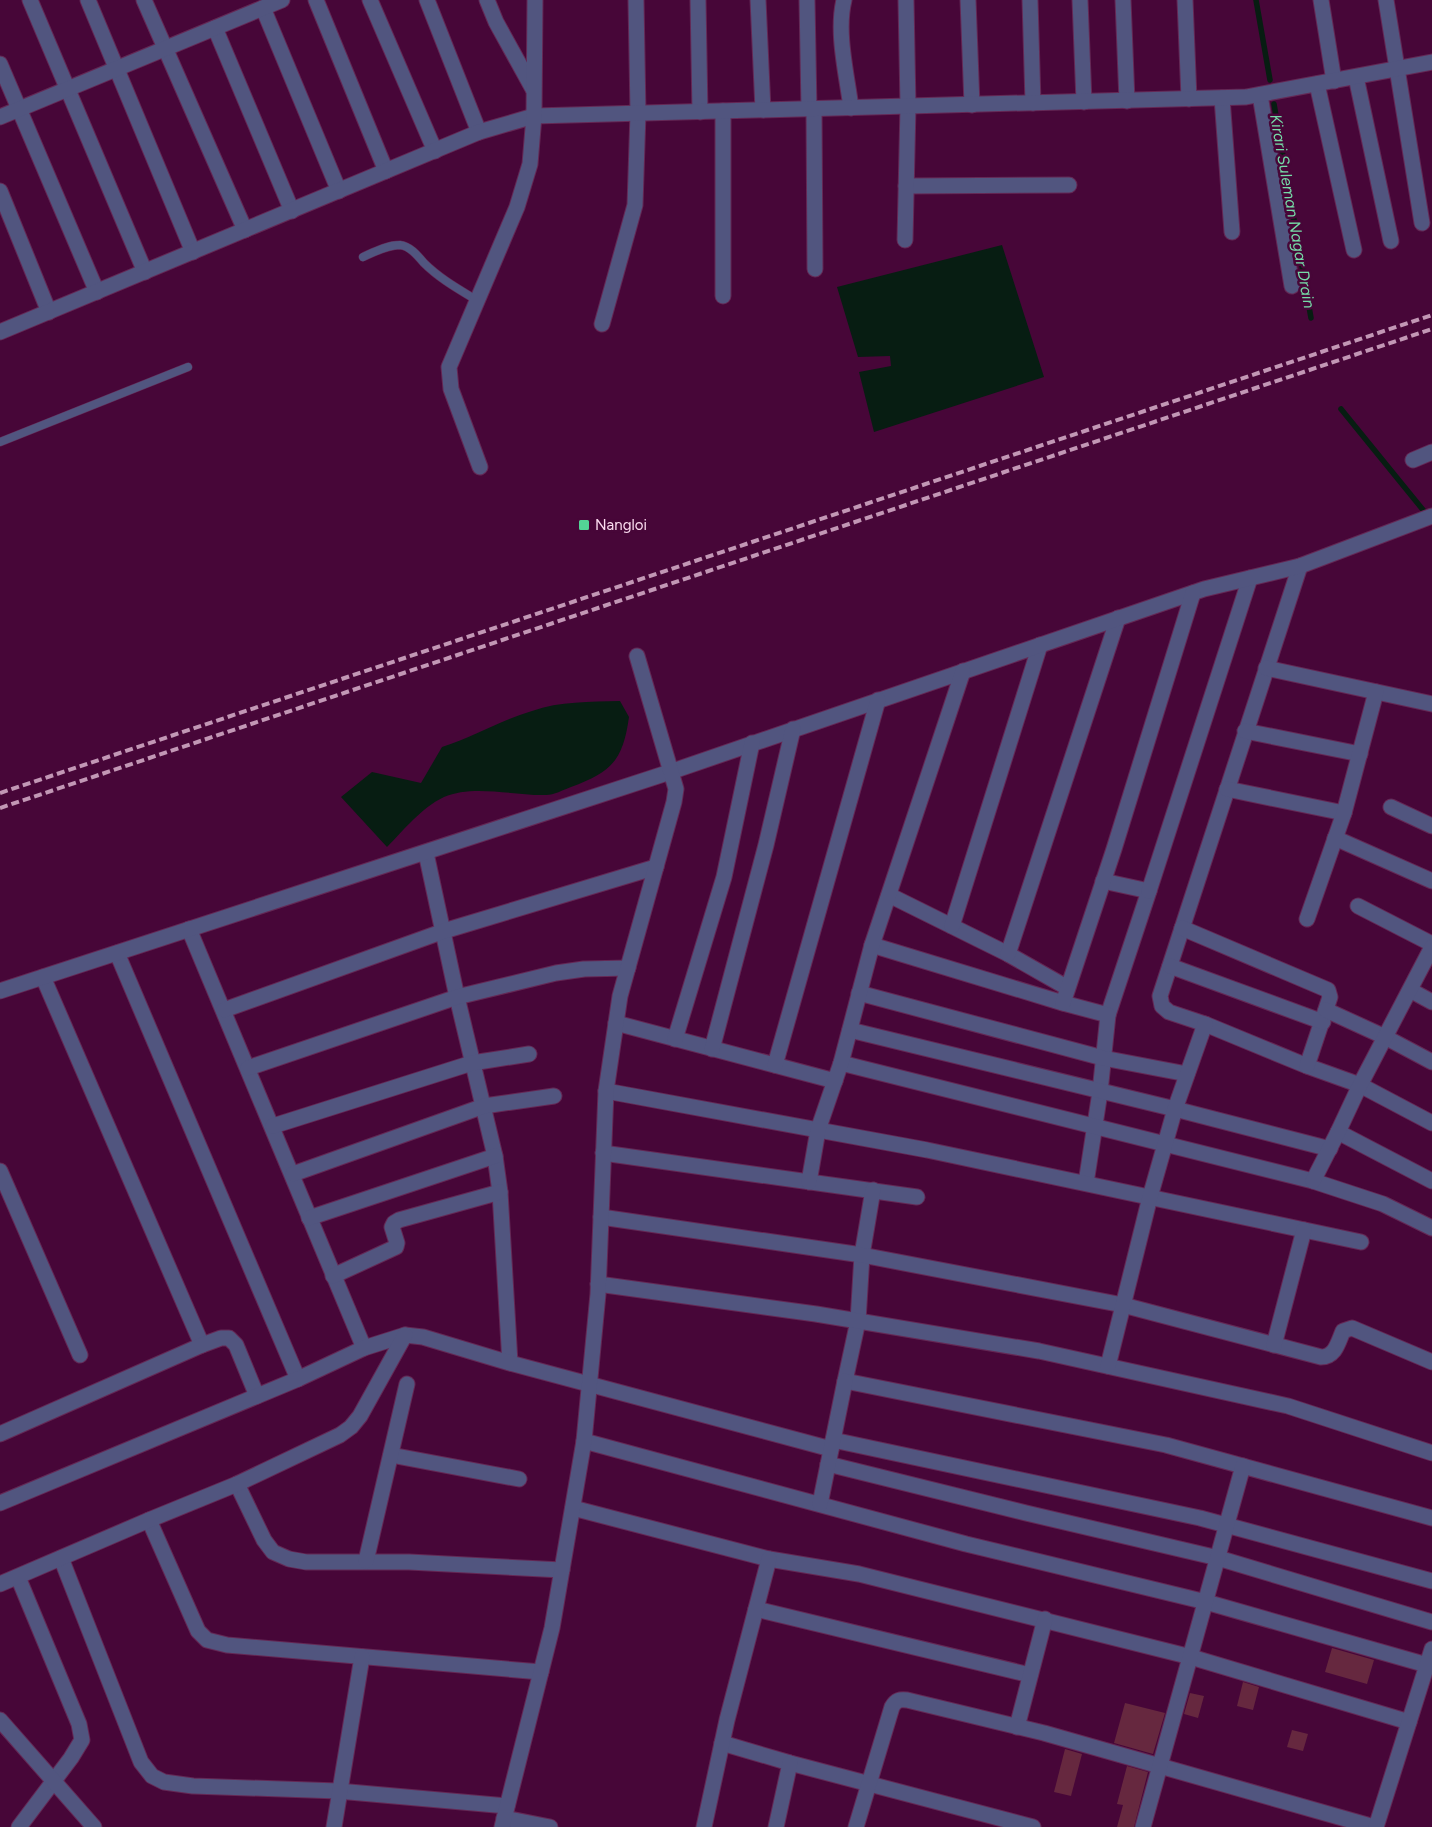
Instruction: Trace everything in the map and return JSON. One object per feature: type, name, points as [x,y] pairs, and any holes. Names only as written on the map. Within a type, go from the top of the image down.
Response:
[{"type":"street","points":[[30,0],[145,272]]},
{"type":"street","points":[[88,0],[193,252]]},
{"type":"street","points":[[144,0],[245,230]]},
{"type":"street","points":[[0,117],[282,0]]},
{"type":"street","points":[[316,0],[386,171]]},
{"type":"street","points":[[370,0],[436,150]]},
{"type":"street","points":[[427,0],[479,132]]},
{"type":"street","points":[[486,0],[496,22],[534,90]]},
{"type":"street","points":[[480,467],[451,389],[449,367],[517,207],[530,164],[534,116],[535,0]]},
{"type":"street","points":[[602,324],[635,205],[638,113],[636,0]]},
{"type":"street","points":[[698,0],[700,112]]},
{"type":"street","points":[[758,0],[762,110]]},
{"type":"street","points":[[807,0],[815,268]]},
{"type":"street","points":[[844,0],[842,8],[842,44],[851,108]]},
{"type":"street","points":[[905,240],[908,106],[906,0]]},
{"type":"street","points":[[968,0],[972,105]]},
{"type":"street","points":[[1030,0],[1033,103]]},
{"type":"street","points":[[1080,0],[1084,102]]},
{"type":"street","points":[[1123,0],[1126,100]]},
{"type":"street","points":[[1185,0],[1189,99]]},
{"type":"street","points":[[1321,0],[1334,81]]},
{"type":"street","points":[[1386,0],[1422,223]]},
{"type":"street","points":[[263,8],[339,191]]},
{"type":"street","points":[[215,28],[292,211]]},
{"type":"street","points":[[0,331],[479,132],[534,116],[1222,98],[1260,95],[1432,62]]},
{"type":"street","points":[[0,64],[97,292]]},
{"type":"street","points":[[1356,76],[1391,241]]},
{"type":"street","points":[[1317,84],[1354,250]]},
{"type":"street","points":[[1260,95],[1292,286]]},
{"type":"street","points":[[1222,98],[1232,232]]},
{"type":"street","points":[[723,111],[723,296]]},
{"type":"street","points":[[906,186],[1069,185]]},
{"type":"street","points":[[0,191],[49,312]]},
{"type":"street","points":[[1413,460],[1432,452]]},
{"type":"street","points":[[0,991],[670,772],[1193,593],[1300,566],[1426,518]]},
{"type":"street","points":[[1300,566],[1160,996],[1162,1006],[1168,1012],[1205,1024],[1306,1066],[1360,1084],[1432,1123]]},
{"type":"street","points":[[1086,1183],[1100,1092],[1108,1015],[1250,578]]},
{"type":"street","points":[[1062,1003],[1103,881],[1193,593]]},
{"type":"street","points":[[1008,954],[1118,618]]},
{"type":"street","points":[[952,926],[1040,645]]},
{"type":"street","points":[[504,1817],[552,1628],[584,1441],[598,1284],[606,1091],[620,996],[676,789],[637,656]]},
{"type":"street","points":[[1266,668],[1432,704]]},
{"type":"street","points":[[809,1182],[818,1130],[841,1064],[872,945],[963,671]]},
{"type":"street","points":[[1307,920],[1334,838],[1344,814],[1376,692]]},
{"type":"street","points":[[774,1065],[878,700]]},
{"type":"street","points":[[712,1049],[766,845],[793,729]]},
{"type":"street","points":[[1245,731],[1360,754]]},
{"type":"street","points":[[674,1039],[724,877],[752,743]]},
{"type":"street","points":[[1227,789],[1344,814]]},
{"type":"street","points":[[1391,807],[1432,826]]},
{"type":"street","points":[[1334,838],[1432,881]]},
{"type":"street","points":[[426,852],[457,997],[495,1156],[500,1192],[510,1363]]},
{"type":"street","points":[[224,1010],[444,931],[656,867]]},
{"type":"street","points":[[1103,881],[1149,891]]},
{"type":"street","points":[[889,895],[1008,954],[1066,987]]},
{"type":"street","points":[[1313,1181],[1360,1084],[1432,945],[1358,906]]},
{"type":"street","points":[[1182,928],[1324,987],[1330,994],[1325,1016],[1306,1066]]},
{"type":"street","points":[[189,930],[273,1126],[309,1218],[364,1348]]},
{"type":"street","points":[[872,945],[1062,1003],[1108,1015]]},
{"type":"street","points":[[117,953],[298,1379]]},
{"type":"street","points":[[1170,966],[1385,1037],[1432,1062]]},
{"type":"street","points":[[248,1068],[457,997],[556,973],[584,969],[628,968]]},
{"type":"street","points":[[43,977],[202,1345]]},
{"type":"street","points":[[1410,990],[1432,1002]]},
{"type":"street","points":[[859,993],[1103,1058],[1187,1074]]},
{"type":"street","points":[[616,1023],[835,1081]]},
{"type":"street","points":[[1108,1366],[1150,1197],[1175,1109],[1205,1024]]},
{"type":"street","points":[[850,1030],[1175,1109],[1330,1149]]},
{"type":"street","points":[[273,1126],[472,1063],[528,1054]]},
{"type":"street","points":[[841,1064],[1313,1181],[1383,1204],[1432,1228]]},
{"type":"street","points":[[606,1091],[927,1150],[1361,1242]]},
{"type":"street","points":[[292,1174],[484,1106],[554,1096]]},
{"type":"street","points":[[1338,1132],[1432,1181]]},
{"type":"street","points":[[603,1153],[918,1197]]},
{"type":"street","points":[[309,1218],[495,1156]]},
{"type":"street","points":[[0,1171],[80,1354]]},
{"type":"street","points":[[820,1504],[858,1321],[862,1255],[873,1190]]},
{"type":"street","points":[[333,1276],[396,1247],[397,1243],[392,1227],[399,1220],[500,1192]]},
{"type":"street","points":[[601,1217],[862,1255],[1123,1305],[1320,1357],[1327,1357],[1333,1353],[1343,1331],[1352,1328],[1432,1362]]},
{"type":"street","points":[[1274,1345],[1304,1230]]},
{"type":"street","points":[[598,1284],[858,1321],[1039,1350],[1288,1406],[1432,1452]]},
{"type":"street","points":[[0,1584],[237,1484],[329,1441],[351,1427],[360,1416],[405,1335]]},
{"type":"street","points":[[0,1503],[298,1379],[364,1348],[405,1335],[423,1337],[510,1363],[831,1451],[1026,1514],[1218,1558],[1432,1622]]},
{"type":"street","points":[[0,1434],[221,1338],[229,1338],[236,1345],[257,1396]]},
{"type":"street","points":[[845,1381],[1166,1445],[1432,1518]]},
{"type":"street","points":[[366,1562],[407,1384]]},
{"type":"street","points":[[584,1441],[966,1544],[1206,1602],[1427,1665]]},
{"type":"street","points":[[831,1451],[1043,1484],[1227,1526],[1432,1580]]},
{"type":"street","points":[[392,1455],[519,1479]]},
{"type":"street","points":[[1144,1827],[1244,1466]]},
{"type":"street","points":[[237,1484],[264,1540],[273,1552],[289,1559],[306,1562],[366,1562],[562,1570]]},
{"type":"street","points":[[573,1508],[769,1559],[859,1574],[1045,1619],[1191,1657],[1408,1722]]},
{"type":"street","points":[[149,1520],[198,1631],[207,1640],[227,1645],[541,1672]]},
{"type":"street","points":[[61,1558],[141,1762],[152,1776],[164,1782],[194,1786],[338,1791],[504,1817],[550,1827]]},
{"type":"street","points":[[704,1827],[722,1743],[769,1559]]},
{"type":"street","points":[[18,1577],[79,1724],[82,1740],[71,1758],[52,1780],[18,1827]]},
{"type":"street","points":[[756,1608],[1030,1675]]},
{"type":"street","points":[[1017,1727],[1045,1619]]},
{"type":"street","points":[[856,1827],[892,1707],[895,1702],[907,1700],[1017,1727],[1375,1827],[1432,1648]]},
{"type":"street","points":[[334,1827],[338,1791],[362,1657]]},
{"type":"street","points":[[0,1720],[94,1827]]},
{"type":"street","points":[[722,1743],[790,1763],[1033,1827]]},
{"type":"street","points":[[776,1827],[790,1763]]},
{"type":"lane","points":[[363,257],[390,246],[401,245],[418,256],[435,273],[478,301]]},
{"type":"lane","points":[[0,442],[188,367]]},
{"type":"shaded area","points":[[1002,245],[1044,377],[874,432],[859,372],[891,366],[890,356],[858,357],[837,287]]},
{"type":"shaded area","points":[[620,701],[629,717],[619,754],[606,770],[597,776],[555,793],[534,795],[468,791],[455,793],[444,797],[428,807],[387,847],[341,797],[372,772],[421,783],[442,747],[521,715],[564,704]]},
{"type":"building","points":[[1332,1648],[1374,1660],[1367,1684],[1325,1672]]},
{"type":"building","points":[[1243,1682],[1259,1687],[1253,1710],[1237,1706]]},
{"type":"building","points":[[1190,1693],[1204,1696],[1198,1718],[1184,1714]]},
{"type":"building","points":[[1125,1703],[1165,1713],[1153,1754],[1114,1743]]},
{"type":"building","points":[[1292,1730],[1308,1734],[1303,1751],[1287,1747]]},
{"type":"building","points":[[1065,1749],[1082,1754],[1071,1796],[1054,1792]]},
{"type":"building","points":[[1127,1766],[1148,1772],[1134,1827],[1117,1827],[1123,1805],[1117,1804]]},
{"type":"waterway","name":"Kirari Suleman Nagar Drain","points":[[1256,0],[1270,80]]},
{"type":"waterway","name":"Kirari Suleman Nagar Drain","points":[[1274,104],[1311,318]]},
{"type":"waterway","name":"Kirari Suleman Nagar Drain","points":[[1341,409],[1428,516]]},
{"type":"railway","points":[[0,793],[1432,315]]},
{"type":"railway","points":[[0,808],[1432,329]]},
{"type":"place","name":"Nangloi","points":[[584,525]]}]
